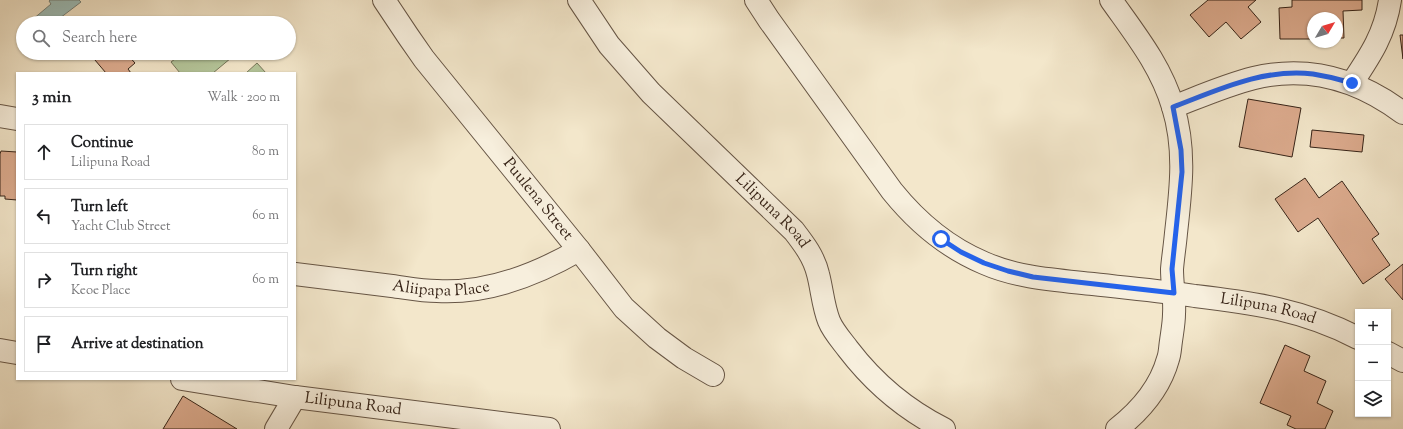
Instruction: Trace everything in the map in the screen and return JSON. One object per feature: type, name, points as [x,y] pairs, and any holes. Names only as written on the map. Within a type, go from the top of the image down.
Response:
[{"type":"street","name":"Puulena Street","points":[[384,0],[424,59],[579,250],[624,308],[657,338],[684,358],[713,375]]},
{"type":"street","name":"Lilipuna Road","points":[[579,0],[609,44],[651,93],[794,231],[805,244],[818,273],[829,322],[857,361],[891,394],[912,410],[944,429]]},
{"type":"street","name":"Lilipuna Road","points":[[756,0],[892,191],[923,225],[961,252],[984,263],[1033,277],[1265,305],[1321,321],[1355,337]]},
{"type":"street","points":[[1111,0],[1146,48],[1166,87],[1173,107],[1180,143],[1182,172],[1172,269],[1174,316],[1169,358],[1162,376],[1152,392],[1141,407],[1117,429]]},
{"type":"street","points":[[1352,83],[1377,44],[1383,31],[1390,0]]},
{"type":"street","points":[[1173,107],[1253,78],[1272,74],[1293,73],[1332,77],[1352,83],[1376,94],[1403,113]]},
{"type":"street","points":[[0,116],[16,119]]},
{"type":"street","name":"Aliipapa Place","points":[[296,274],[438,292],[463,290],[488,287],[512,281],[552,265],[579,250]]},
{"type":"street","points":[[0,350],[16,353]]},
{"type":"street","points":[[1391,355],[1403,361]]},
{"type":"street","name":"Lilipuna Road","points":[[188,380],[295,397],[549,429]]},
{"type":"street","points":[[276,429],[295,397]]},
{"type":"green space","points":[[174,60],[229,60],[214,72],[179,72],[171,62]]},
{"type":"green space","points":[[257,63],[265,72],[247,72]]},
{"type":"water","points":[[79,0],[81,2],[63,16],[37,16],[51,4],[49,1]]},
{"type":"building","points":[[1208,0],[1256,0],[1248,7],[1261,22],[1241,39],[1226,22],[1209,37],[1190,15]]},
{"type":"building","points":[[1292,0],[1362,0],[1362,10],[1343,11],[1344,38],[1343,12],[1307,12],[1307,39],[1280,39],[1279,8],[1292,7]]},
{"type":"building","points":[[1400,35],[1403,35],[1403,59]]},
{"type":"building","points":[[95,60],[132,60],[135,63],[128,69],[130,72],[105,72]]},
{"type":"building","points":[[1248,99],[1301,108],[1292,157],[1239,147]]},
{"type":"building","points":[[1312,130],[1364,135],[1362,152],[1310,147]]},
{"type":"building","points":[[1,151],[16,152],[16,200],[5,199],[5,196],[0,196]]},
{"type":"building","points":[[1305,178],[1319,198],[1342,181],[1379,234],[1372,239],[1390,265],[1363,284],[1318,218],[1298,232],[1275,199]]},
{"type":"building","points":[[1403,264],[1403,300],[1385,279]]},
{"type":"building","points":[[1285,345],[1310,356],[1304,371],[1326,381],[1317,403],[1333,411],[1325,429],[1296,429],[1287,425],[1291,416],[1260,403]]},
{"type":"building","points":[[183,396],[237,429],[163,429]]},
{"type":"route","points":[[941,239],[961,252],[984,263],[1033,277],[1174,293],[1172,269],[1181,194],[1182,172],[1178,128],[1173,107],[1234,84],[1272,74],[1312,74],[1332,77],[1352,83]]}]
